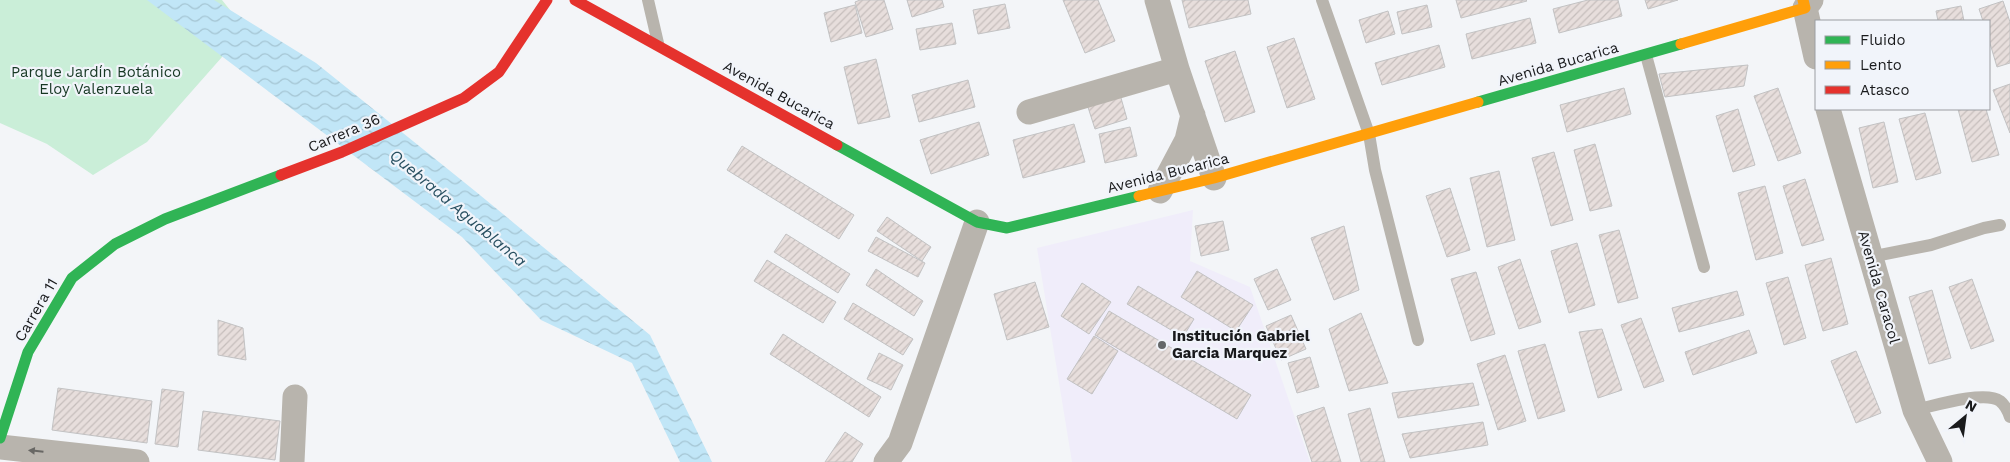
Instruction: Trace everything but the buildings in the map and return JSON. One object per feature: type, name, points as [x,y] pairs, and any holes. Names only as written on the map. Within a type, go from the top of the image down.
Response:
[{"type":"main road","name":"Carrera 36","points":[[115,244],[165,219],[342,152],[464,98],[499,72],[547,0]]},
{"type":"main road","name":"Avenida Bucarica","points":[[575,0],[978,222],[1007,228],[1214,178],[1646,55],[1806,2]]},
{"type":"main road","name":"Carrera 11","points":[[0,438],[28,352],[72,278],[115,244]]},
{"type":"street","points":[[1157,0],[1177,69],[1214,178]]},
{"type":"street","points":[[1806,2],[1815,52]]},
{"type":"street","points":[[1029,112],[1177,69]]},
{"type":"street","name":"Avenida Caracol","points":[[1828,110],[1915,410],[1940,462]]},
{"type":"street","points":[[1160,191],[1186,140],[1193,115]]},
{"type":"street","points":[[886,462],[900,443],[978,222]]},
{"type":"street","points":[[292,462],[295,397]]},
{"type":"street","points":[[0,447],[137,462]]},
{"type":"lane","points":[[648,0],[659,46]]},
{"type":"lane","points":[[1322,0],[1369,134],[1376,170],[1418,340]]},
{"type":"lane","points":[[1646,55],[1704,267]]},
{"type":"lane","points":[[1870,257],[1931,246],[1984,228],[2000,225]]},
{"type":"lane","points":[[1915,410],[1974,397],[1989,398],[1999,400],[2007,409],[2010,417]]},
{"type":"shaded area","name":"Institución Gabriel Garcia Marquez","points":[[1193,210],[1190,261],[1250,287],[1310,462],[1072,462],[1037,248]]},
{"type":"green space","name":"Parque Jardín Botánico Eloy Valenzuela","points":[[0,0],[222,0],[230,10],[235,37],[222,57],[147,142],[93,175],[47,144],[0,123]]},
{"type":"water","name":"Quebrada Aguablanca","points":[[147,0],[214,0],[316,63],[475,191],[650,335],[712,462],[680,462],[632,363],[541,320],[462,237]]},
{"type":"traffic: fast","points":[[1478,102],[1681,44]]},
{"type":"traffic: fast","points":[[837,145],[977,222],[1007,228],[1139,196]]},
{"type":"traffic: fast","points":[[0,438],[28,352],[72,278],[115,244],[165,219],[281,175]]},
{"type":"traffic: slow","points":[[1681,44],[1805,8],[1803,0]]},
{"type":"traffic: slow","points":[[1139,196],[1214,178],[1478,102]]},
{"type":"traffic: jam","points":[[281,175],[342,152],[464,98],[499,72],[547,0]]},
{"type":"traffic: jam","points":[[575,0],[837,145]]},
{"type":"place","name":"Institución Gabriel Garcia Marquez","points":[[1162,345]]}]
